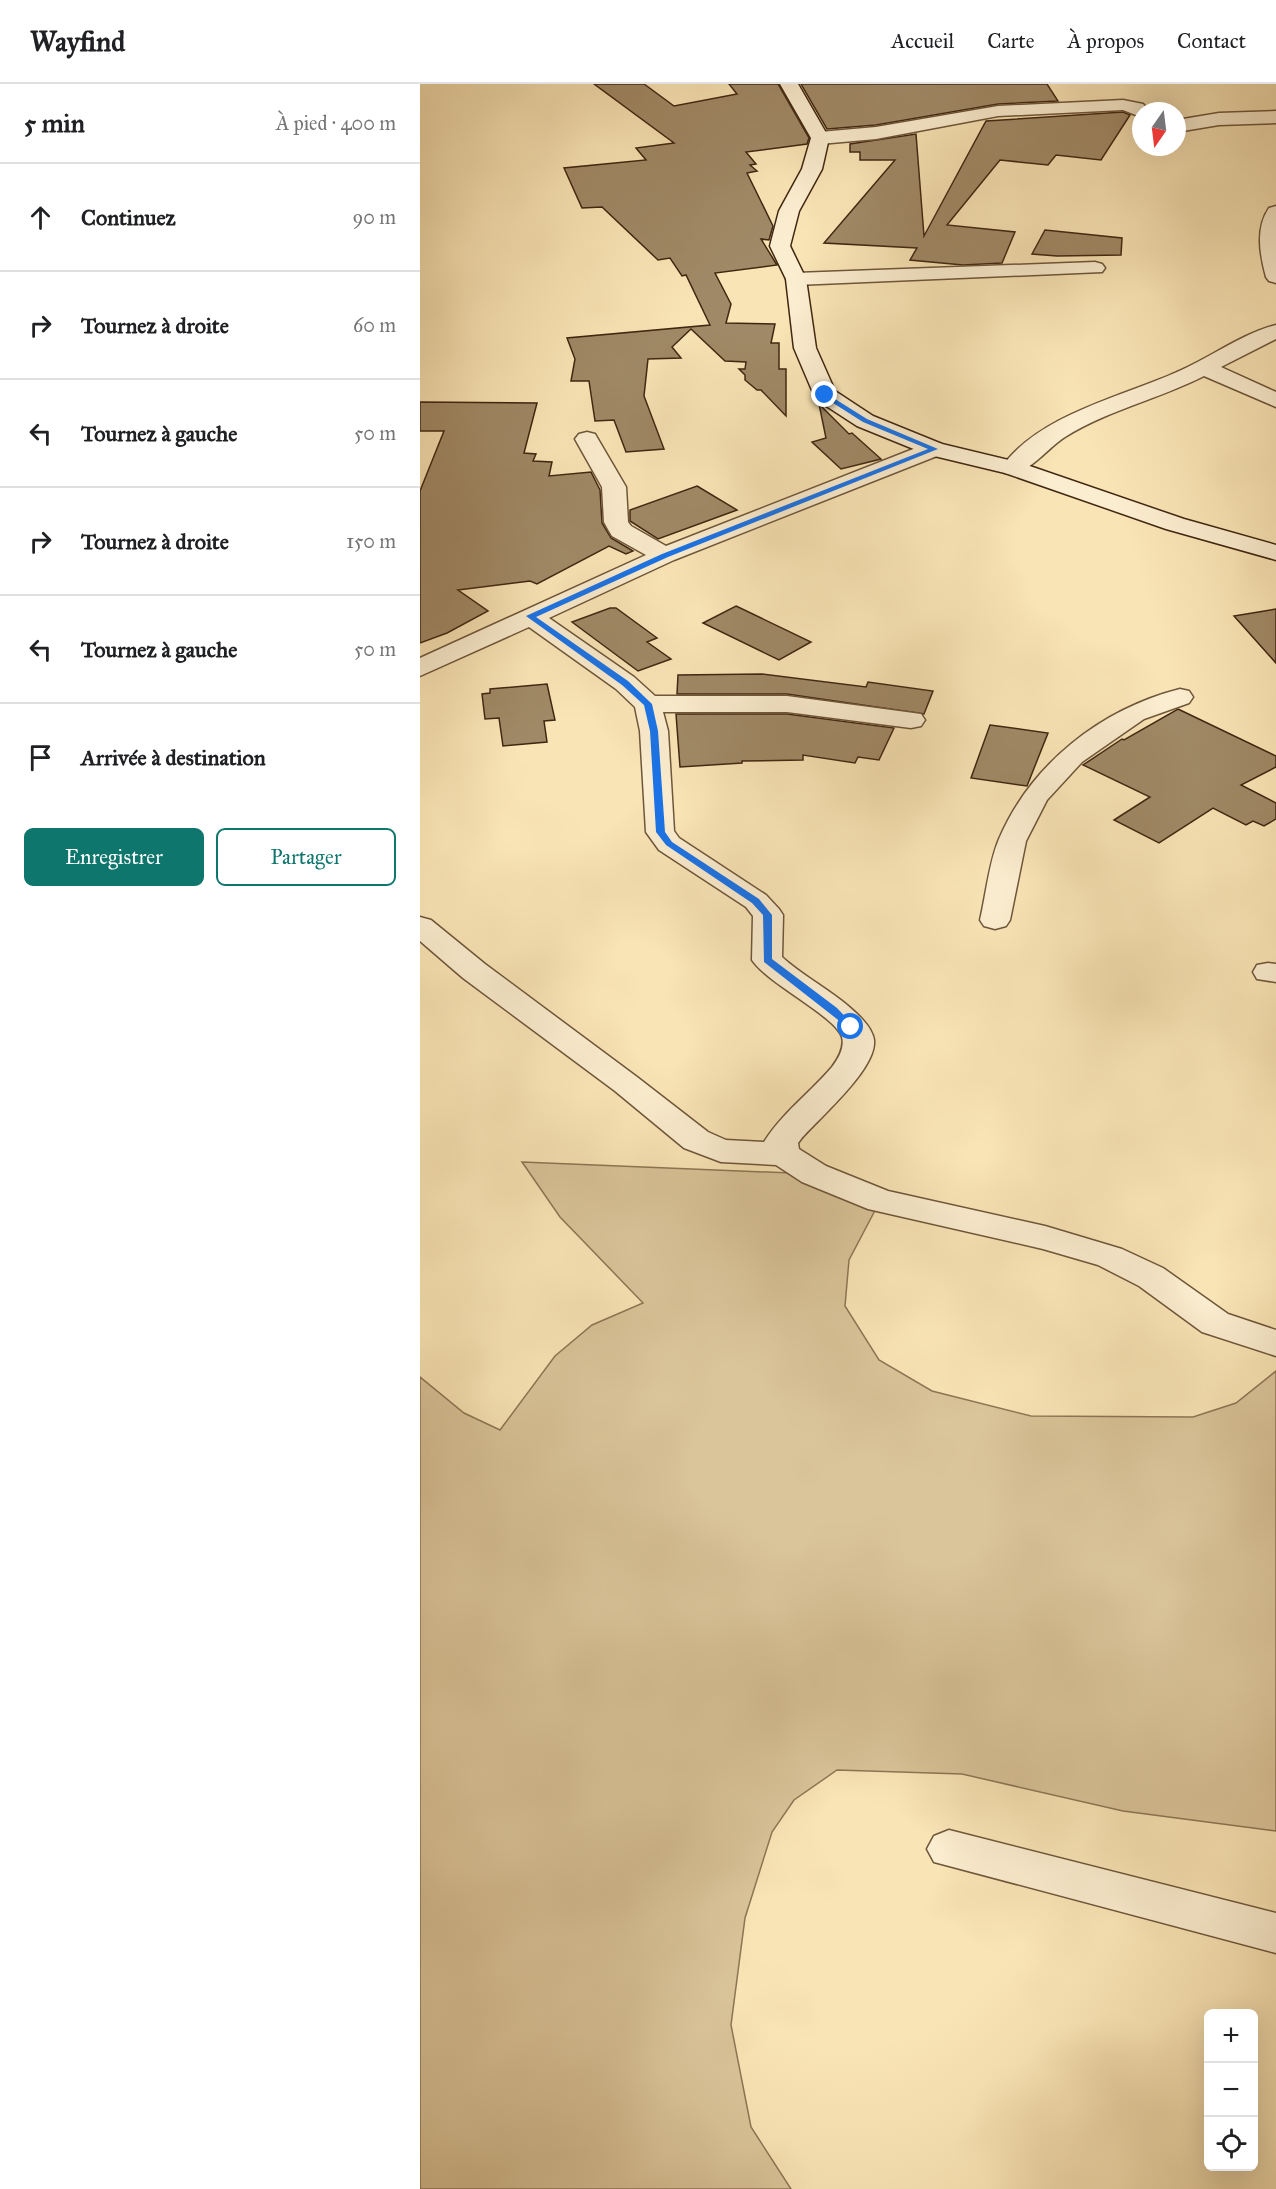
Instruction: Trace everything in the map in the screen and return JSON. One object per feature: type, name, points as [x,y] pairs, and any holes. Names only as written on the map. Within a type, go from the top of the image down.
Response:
[{"type":"street","points":[[789,84],[820,138],[812,169],[789,211],[780,246],[796,279],[805,348],[825,395],[865,421],[934,449],[1013,468],[1175,524],[1276,553]]},
{"type":"street","points":[[820,138],[876,133],[998,111],[1123,105],[1132,107]]},
{"type":"street","points":[[1186,124],[1218,119],[1275,118]]},
{"type":"street","points":[[1276,212],[1272,219],[1271,244],[1272,264],[1276,277]]},
{"type":"street","points":[[796,279],[1095,268]]},
{"type":"street","points":[[1013,468],[1039,444],[1058,431],[1111,405],[1185,377],[1276,331]]},
{"type":"street","points":[[1202,367],[1276,400]]},
{"type":"street","points":[[586,440],[614,487],[616,522],[621,531],[665,555]]},
{"type":"street","points":[[420,668],[665,555],[934,449]]},
{"type":"street","points":[[530,616],[625,683],[648,704],[654,731],[660,832],[669,844],[756,901],[768,915],[767,960],[834,1010],[858,1037],[859,1050],[850,1067],[789,1128],[781,1142],[784,1154]]},
{"type":"street","points":[[994,920],[1012,841],[1035,797],[1072,756],[1134,713],[1180,698]]},
{"type":"street","points":[[648,704],[787,704],[911,720]]},
{"type":"street","points":[[420,926],[474,971],[626,1084],[696,1140],[721,1150],[784,1154],[814,1174],[880,1201],[1045,1238],[1110,1257],[1151,1277],[1215,1323],[1276,1344]]},
{"type":"street","points":[[950,1850],[1276,1933]]},
{"type":"shaded area","points":[[522,1162],[814,1174],[880,1201],[849,1260],[845,1306],[879,1360],[932,1391],[1031,1416],[1193,1417],[1236,1403],[1276,1371],[1276,1831],[1123,1811],[962,1774],[837,1770],[794,1800],[772,1832],[745,1918],[731,2025],[751,2127],[791,2189],[420,2189],[420,1377],[464,1413],[500,1430],[555,1356],[592,1325],[643,1303],[560,1217]]},
{"type":"building","points":[[594,84],[644,84],[674,106],[737,94],[729,84],[778,84],[809,138],[807,144],[746,152],[756,164],[750,165],[757,171],[747,173],[773,226],[769,240],[761,239],[777,265],[715,273],[731,304],[726,323],[775,324],[771,343],[779,343],[779,369],[786,369],[786,416],[761,390],[757,390],[745,380],[745,375],[739,369],[745,369],[746,362],[725,361],[691,329],[672,347],[681,358],[648,359],[644,396],[664,449],[626,452],[614,420],[595,421],[589,381],[571,381],[575,359],[567,338],[710,325],[686,275],[682,276],[670,258],[658,260],[602,207],[582,208],[564,168],[646,160],[636,148],[674,143]]},
{"type":"building","points":[[801,84],[1047,84],[1058,101],[998,104],[876,125],[827,129]]},
{"type":"building","points":[[1123,112],[1130,115],[1101,160],[1056,155],[1048,165],[1000,160],[947,225],[1015,232],[1002,263],[963,265],[910,260],[917,248],[824,243],[895,160],[860,160],[860,152],[850,152],[850,144],[916,134],[924,236],[986,121]]},
{"type":"building","points":[[1045,230],[1122,238],[1121,255],[1032,254]]},
{"type":"building","points":[[420,402],[537,403],[524,453],[536,454],[533,461],[552,462],[549,476],[591,472],[600,490],[602,523],[611,538],[633,551],[626,554],[609,546],[537,584],[530,581],[458,590],[488,611],[447,633],[420,643],[420,491],[444,431],[420,431]]},
{"type":"building","points":[[819,404],[849,434],[852,433],[881,459],[841,469],[812,442],[826,438]]},
{"type":"building","points":[[697,486],[737,510],[658,539],[630,521],[630,510]]},
{"type":"building","points":[[736,606],[811,642],[779,660],[703,623]]},
{"type":"building","points":[[610,608],[616,608],[657,638],[647,642],[671,659],[638,671],[572,622]]},
{"type":"building","points":[[1276,609],[1276,663],[1234,616]]},
{"type":"building","points":[[762,674],[866,687],[868,682],[933,691],[924,714],[787,694],[677,694],[678,675]]},
{"type":"building","points":[[547,684],[555,720],[544,721],[547,742],[503,746],[499,718],[485,719],[482,694],[490,693],[490,689]]},
{"type":"building","points":[[1178,709],[1276,756],[1276,767],[1241,785],[1276,803],[1276,819],[1264,826],[1253,821],[1246,825],[1213,808],[1159,843],[1114,820],[1150,797],[1083,765],[1122,739],[1124,740]]},
{"type":"building","points":[[676,714],[787,714],[894,728],[879,760],[858,757],[855,763],[803,755],[803,760],[742,761],[742,763],[680,767]]},
{"type":"building","points":[[990,725],[1048,733],[1027,786],[971,778]]},
{"type":"route","points":[[825,395],[865,421],[934,449],[665,555],[530,616],[625,683],[648,704],[654,731],[660,832],[669,844],[756,901],[768,915],[767,960],[834,1010],[851,1027]]}]
